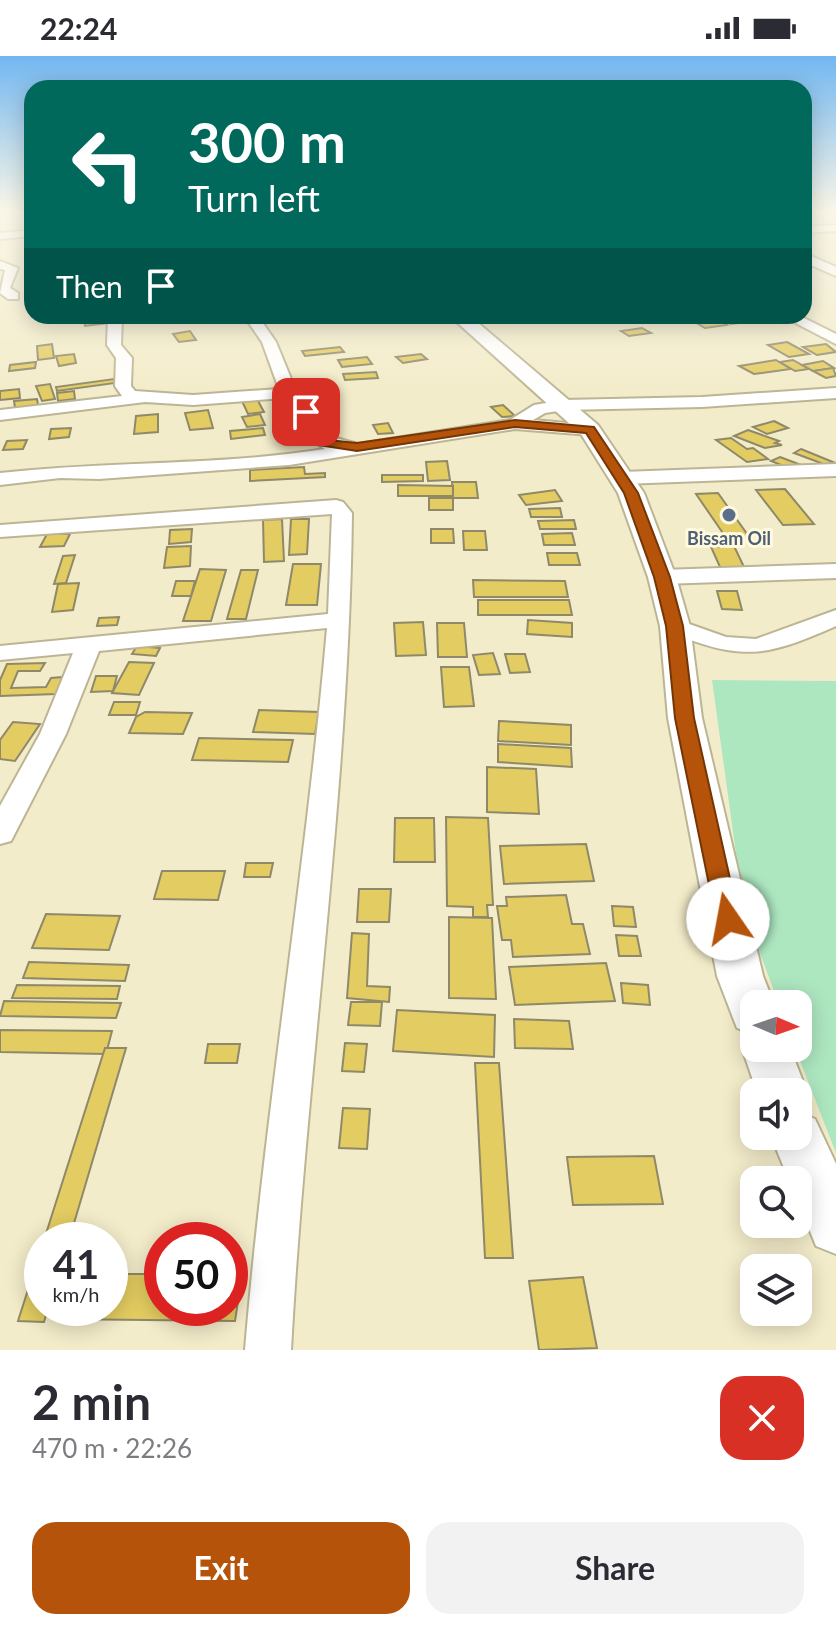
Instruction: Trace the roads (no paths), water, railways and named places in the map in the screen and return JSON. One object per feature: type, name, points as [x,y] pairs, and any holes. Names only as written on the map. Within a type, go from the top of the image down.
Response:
[{"type":"main road","points":[[468,324],[590,430],[622,478],[662,577],[675,626],[685,718],[745,990]]},
{"type":"main road","points":[[812,1147],[836,1226]]},
{"type":"street","points":[[10,273],[3,289],[13,296]]},
{"type":"street","points":[[0,303],[13,296],[24,295]]},
{"type":"street","points":[[115,324],[114,345],[124,358],[123,386],[130,396],[139,399]]},
{"type":"street","points":[[257,324],[269,342],[289,393],[302,406],[324,443],[357,447]]},
{"type":"street","points":[[805,324],[836,340]]},
{"type":"street","points":[[0,415],[139,399],[193,400],[289,393]]},
{"type":"street","points":[[515,424],[540,409],[564,405],[836,393]]},
{"type":"street","points":[[0,479],[60,472],[99,473],[272,462],[515,424],[590,430]]},
{"type":"street","points":[[622,478],[836,470]]},
{"type":"street","points":[[0,531],[336,506],[342,513],[333,736],[291,1084],[273,1263],[268,1350]]},
{"type":"street","points":[[662,577],[836,571]]},
{"type":"street","points":[[675,626],[731,648],[756,648],[836,617]]},
{"type":"street","points":[[0,653],[339,620]]},
{"type":"street","points":[[0,833],[53,734],[89,644]]},
{"type":"place","name":"Bissam Oil","points":[[729,515]]}]
